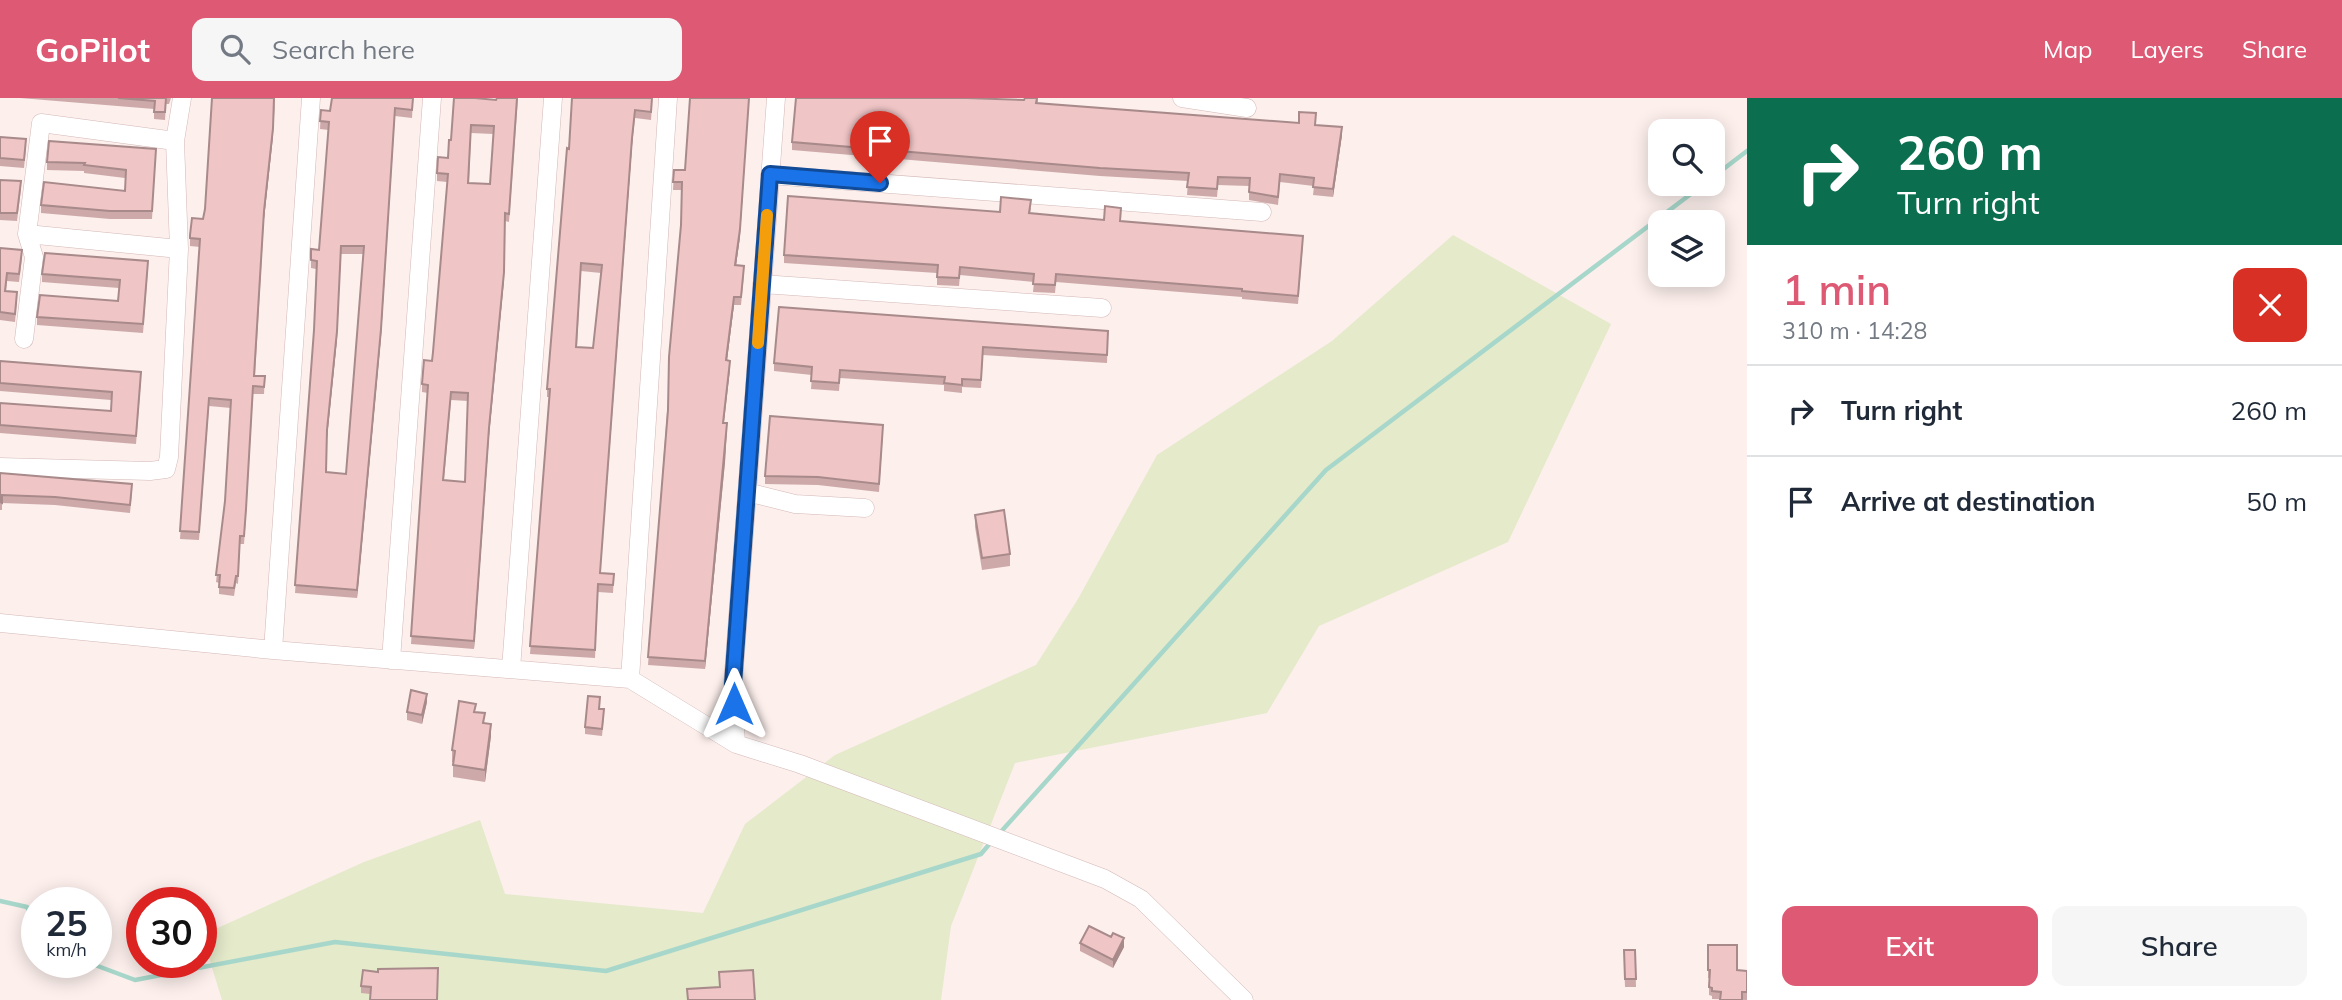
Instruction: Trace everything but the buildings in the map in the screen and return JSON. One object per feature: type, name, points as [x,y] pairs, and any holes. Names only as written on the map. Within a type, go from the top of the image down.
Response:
[{"type":"street","points":[[0,467],[150,471],[166,469],[169,457],[179,249],[174,141],[182,98]]},
{"type":"street","points":[[272,650],[311,98]]},
{"type":"street","points":[[391,660],[432,98]]},
{"type":"street","points":[[511,669],[553,98]]},
{"type":"street","points":[[630,679],[668,98]]},
{"type":"street","points":[[736,744],[733,684],[776,98]]},
{"type":"street","points":[[1182,98],[1247,108]]},
{"type":"street","points":[[24,339],[34,257],[27,234],[41,123],[174,141]]},
{"type":"street","points":[[770,174],[1262,212]]},
{"type":"street","points":[[27,234],[179,249]]},
{"type":"street","points":[[762,284],[1102,308]]},
{"type":"street","points":[[747,492],[795,504],[865,508]]},
{"type":"street","points":[[0,623],[272,650],[630,679],[736,744],[800,764],[1105,879],[1141,899],[1244,1000]]},
{"type":"green space","points":[[1453,235],[1611,324],[1508,542],[1319,626],[1267,713],[1015,763],[951,926],[941,1000],[222,1000],[215,978],[217,928],[364,862],[480,820],[505,894],[703,913],[745,824],[835,755],[1036,665],[1078,599],[1157,455],[1332,341]]},
{"type":"waterway","points":[[1725,168],[1747,151]]},
{"type":"waterway","points":[[998,835],[1326,470],[1688,196]]},
{"type":"waterway","points":[[112,971],[135,980],[335,942],[606,971],[981,854],[992,841]]},
{"type":"waterway","points":[[0,901],[21,906]]},
{"type":"slow traffic","points":[[758,343],[767,215]]},
{"type":"route","points":[[734,704],[733,684],[770,174],[880,183]]}]
